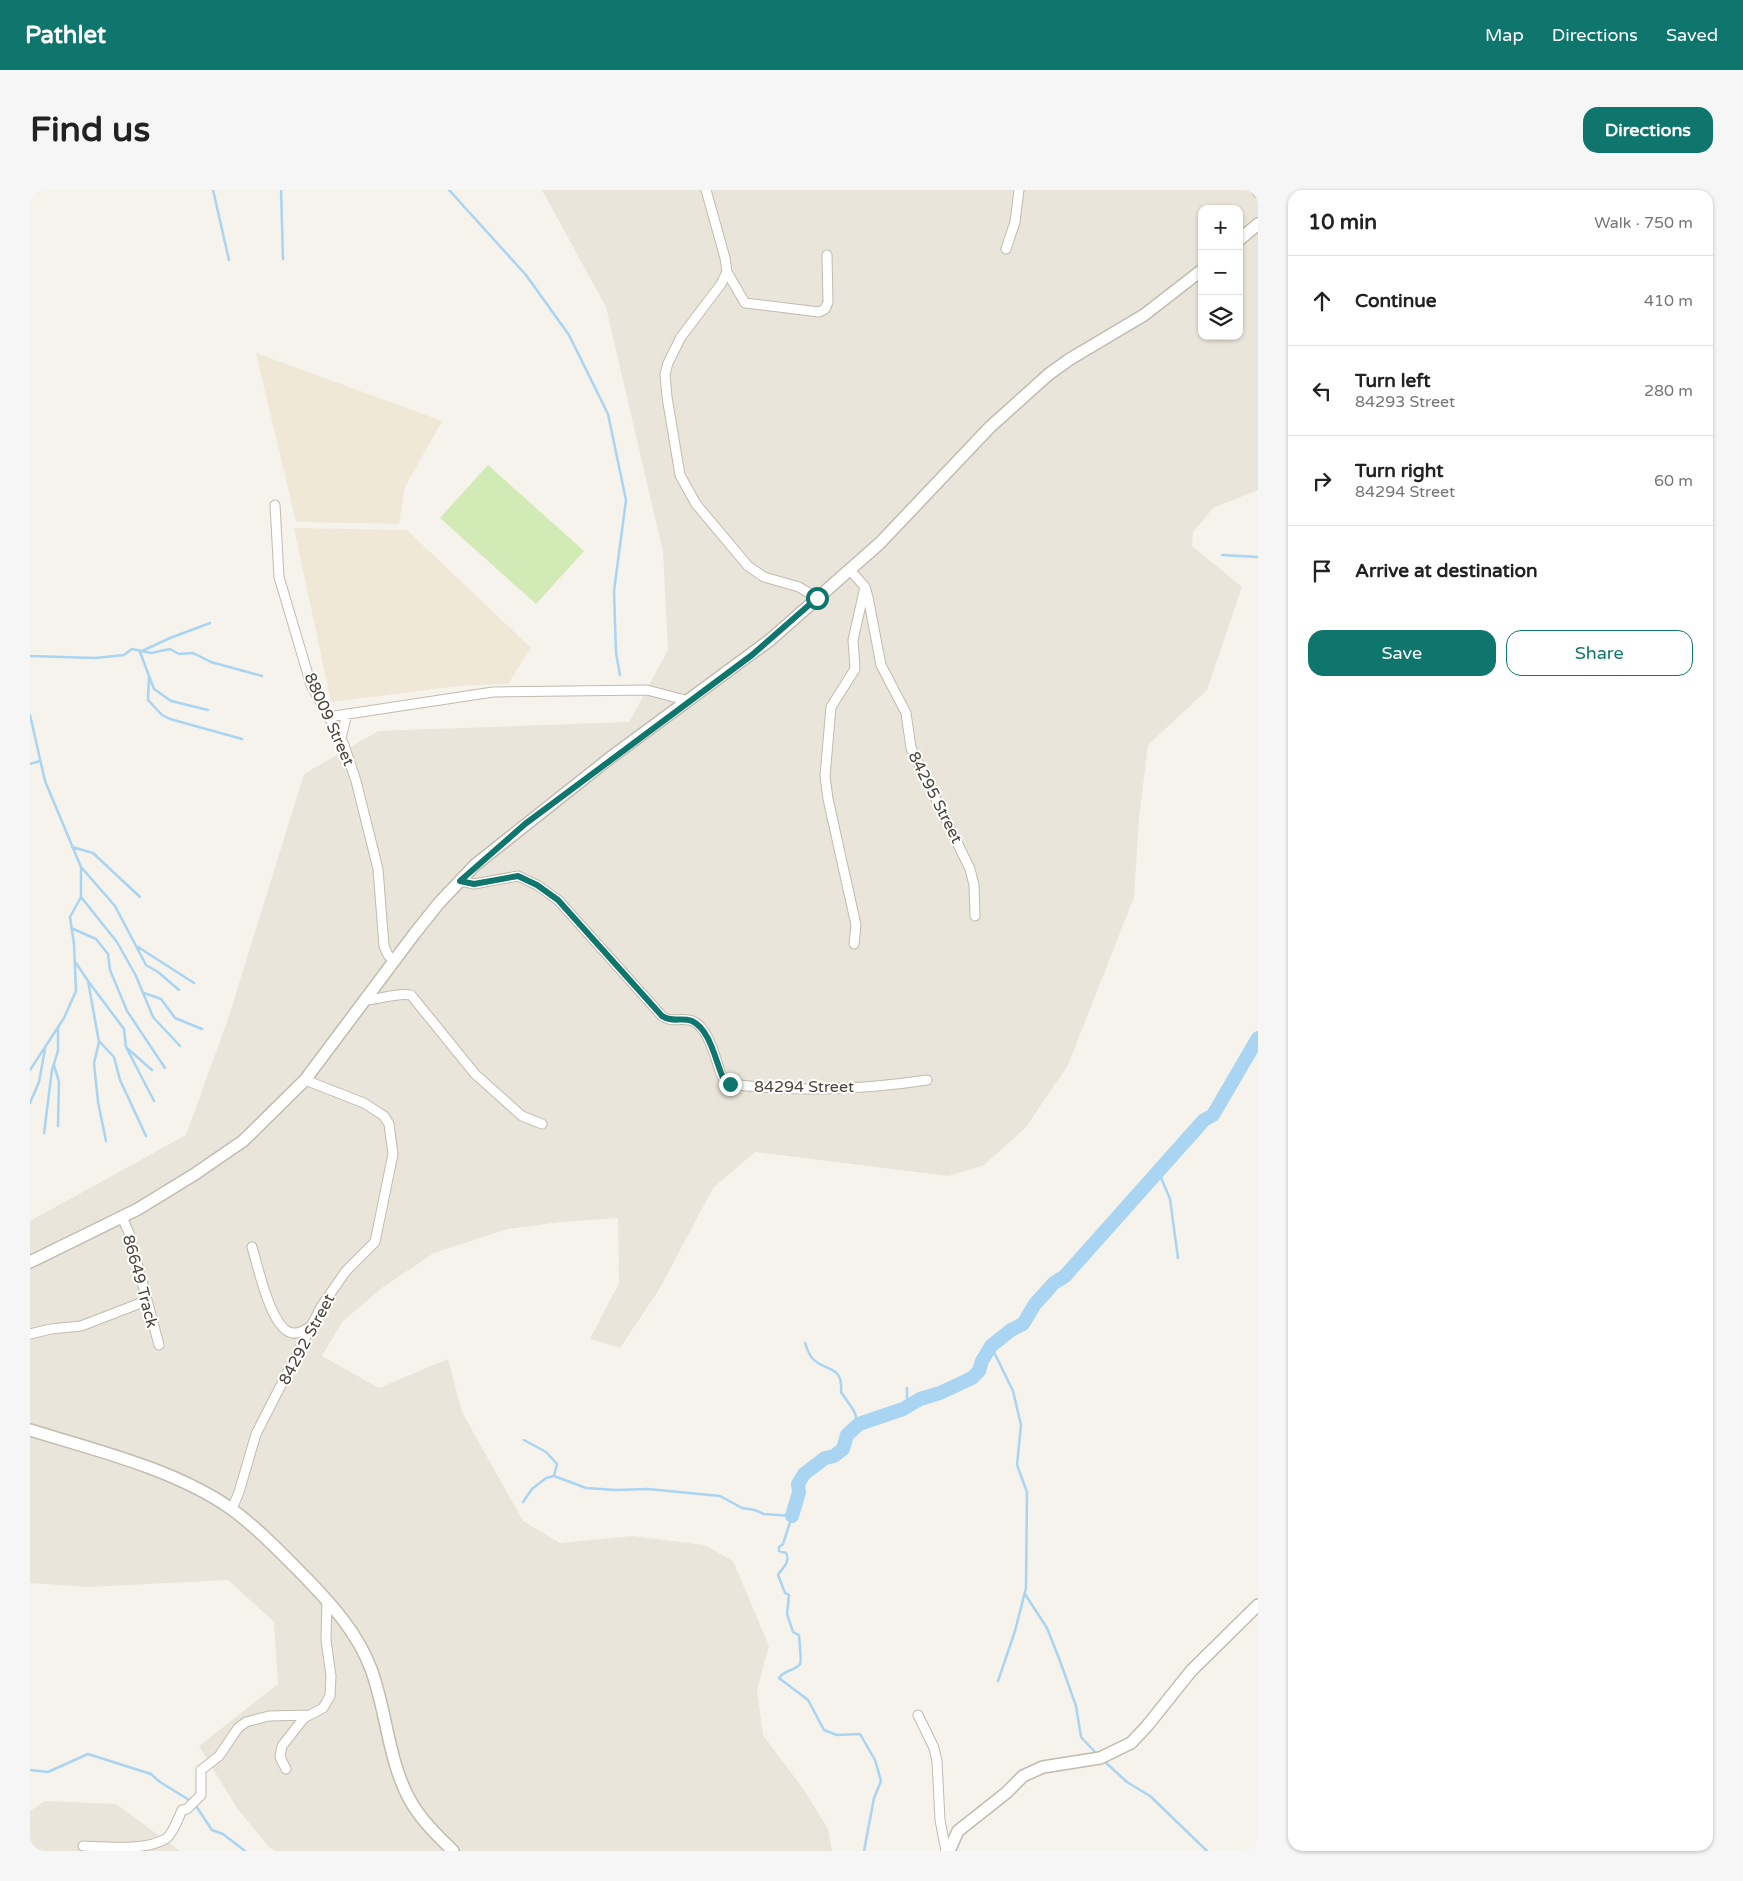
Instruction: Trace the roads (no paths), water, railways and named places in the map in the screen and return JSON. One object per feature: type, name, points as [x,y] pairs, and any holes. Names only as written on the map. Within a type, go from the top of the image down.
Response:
[{"type":"street","points":[[706,190],[725,258],[727,272],[746,303],[819,312],[825,309],[828,302],[827,255]]},
{"type":"street","points":[[1006,248],[1015,222],[1019,190]]},
{"type":"street","points":[[1243,237],[1258,224]]},
{"type":"street","points":[[727,272],[721,284],[681,338],[668,364],[665,384],[680,475],[696,504],[748,566],[764,577],[799,588],[817,598]]},
{"type":"street","points":[[30,1262],[122,1218],[222,1157],[263,1123],[305,1080],[433,910],[460,881],[525,824],[752,655],[850,570],[905,519],[990,427],[1049,374],[1070,359],[1144,315],[1198,273]]},
{"type":"street","name":"88009 Street","points":[[275,505],[279,577],[312,685],[341,738],[356,781],[378,870],[384,946],[388,955],[394,961]]},
{"type":"street","name":"84295 Street","points":[[850,570],[865,587],[882,665],[906,713],[911,748],[970,869],[974,885],[975,916]]},
{"type":"street","points":[[854,944],[856,925],[828,800],[826,776],[831,707],[855,669],[852,640],[865,587]]},
{"type":"street","points":[[328,717],[493,692],[647,690],[689,701]]},
{"type":"street","points":[[341,738],[347,714]]},
{"type":"street","name":"84294 Street","points":[[460,881],[474,884],[518,876],[537,885],[566,907],[662,1016],[673,1021],[689,1020],[696,1023],[704,1032],[724,1080],[730,1084],[809,1089],[892,1086],[927,1080]]},
{"type":"street","points":[[365,1000],[382,1000],[399,995],[410,995],[422,1007],[465,1063],[522,1116],[542,1124]]},
{"type":"street","name":"84292 Street","points":[[232,1509],[240,1492],[256,1434],[321,1307],[346,1271],[376,1242],[393,1154],[389,1124],[384,1116],[364,1103],[305,1080]]},
{"type":"street","name":"86649 Track","points":[[122,1218],[129,1233],[159,1345]]},
{"type":"street","points":[[252,1247],[271,1307],[281,1326],[292,1333],[298,1333],[312,1326]]},
{"type":"street","points":[[30,1334],[51,1329],[81,1326],[146,1301]]},
{"type":"street","points":[[30,1430],[176,1480],[232,1509],[275,1548],[327,1600],[352,1631],[368,1662],[379,1695],[395,1763],[411,1803],[434,1832],[453,1851]]},
{"type":"street","points":[[286,1769],[280,1757],[282,1746],[298,1725],[310,1715],[323,1708],[331,1687],[326,1640],[327,1600]]},
{"type":"street","points":[[948,1851],[958,1831],[1006,1793],[1023,1776],[1043,1767],[1100,1758],[1131,1743],[1191,1671],[1258,1604]]},
{"type":"street","points":[[83,1846],[142,1849],[161,1842],[172,1830],[182,1810],[187,1809],[201,1795],[201,1770],[219,1756],[242,1724],[269,1716],[310,1715]]},
{"type":"street","points":[[918,1716],[934,1748],[937,1761],[940,1820],[948,1851]]},
{"type":"waterway","points":[[213,190],[229,260]]},
{"type":"waterway","points":[[281,190],[283,259]]},
{"type":"waterway","points":[[449,190],[526,275],[569,335],[608,414],[626,500],[614,591],[616,653],[620,675]]},
{"type":"waterway","points":[[1222,555],[1258,557]]},
{"type":"waterway","points":[[208,710],[171,701],[154,689],[140,652],[210,623]]},
{"type":"waterway","points":[[30,656],[95,658],[124,655],[132,649],[151,653],[170,649],[179,654],[193,653],[211,662],[262,676]]},
{"type":"waterway","points":[[149,676],[148,700],[162,715],[170,719],[242,739]]},
{"type":"waterway","points":[[30,715],[45,781],[81,867],[81,897],[70,917],[74,944],[76,991],[64,1018],[30,1070]]},
{"type":"waterway","points":[[30,764],[40,761]]},
{"type":"waterway","points":[[72,847],[93,853],[140,897]]},
{"type":"waterway","points":[[81,867],[115,906],[146,965],[158,972],[179,990]]},
{"type":"waterway","points":[[81,897],[117,942],[136,976],[153,1017],[180,1046]]},
{"type":"waterway","points":[[71,928],[96,939],[108,954],[110,970],[127,1011],[165,1068]]},
{"type":"waterway","points":[[138,947],[194,983]]},
{"type":"waterway","points":[[76,963],[88,981],[99,1042],[94,1063],[98,1102],[106,1141]]},
{"type":"waterway","points":[[88,981],[124,1029],[126,1047],[154,1101]]},
{"type":"waterway","points":[[144,993],[161,999],[175,1018],[202,1029]]},
{"type":"waterway","points":[[44,1133],[52,1070],[58,1051],[58,1028]]},
{"type":"waterway","points":[[792,1516],[799,1492],[798,1484],[804,1474],[825,1458],[834,1456],[843,1449],[847,1435],[859,1424],[903,1409],[920,1399],[940,1393],[972,1378],[979,1371],[982,1361],[991,1346],[1011,1330],[1023,1324],[1035,1304],[1054,1283],[1065,1276],[1204,1120],[1213,1115],[1258,1038]]},
{"type":"waterway","points":[[100,1042],[114,1057],[120,1080],[146,1136]]},
{"type":"waterway","points":[[127,1048],[152,1070]]},
{"type":"waterway","points":[[30,1103],[39,1082],[45,1049]]},
{"type":"waterway","points":[[54,1065],[59,1082],[58,1126]]},
{"type":"waterway","points":[[1159,1173],[1170,1199],[1178,1258]]},
{"type":"waterway","points":[[805,1343],[812,1358],[817,1363],[832,1370],[839,1377],[841,1392],[854,1411],[859,1425]]},
{"type":"waterway","points":[[991,1346],[1013,1391],[1021,1425],[1017,1465],[1027,1492],[1026,1588],[1015,1631],[998,1681]]},
{"type":"waterway","points":[[907,1388],[907,1400],[912,1403]]},
{"type":"waterway","points":[[524,1440],[546,1452],[557,1464],[554,1476]]},
{"type":"waterway","points":[[523,1502],[532,1489],[546,1478],[554,1476],[586,1488],[616,1490],[648,1489],[720,1496],[742,1508],[764,1514],[792,1516],[783,1544],[779,1547],[779,1551],[786,1553],[787,1559],[778,1575],[785,1593],[789,1595],[787,1614],[793,1632],[799,1635],[801,1662],[779,1678],[808,1700],[824,1730],[837,1735],[860,1734],[875,1760],[881,1781],[874,1798],[864,1851]]},
{"type":"waterway","points":[[1025,1594],[1047,1628],[1060,1661],[1076,1706],[1081,1737],[1097,1754]]},
{"type":"waterway","points":[[30,1770],[48,1772],[88,1754],[151,1774],[160,1782],[194,1803],[212,1830],[223,1834],[245,1851]]},
{"type":"waterway","points":[[1103,1760],[1127,1782],[1150,1796],[1207,1851]]}]
